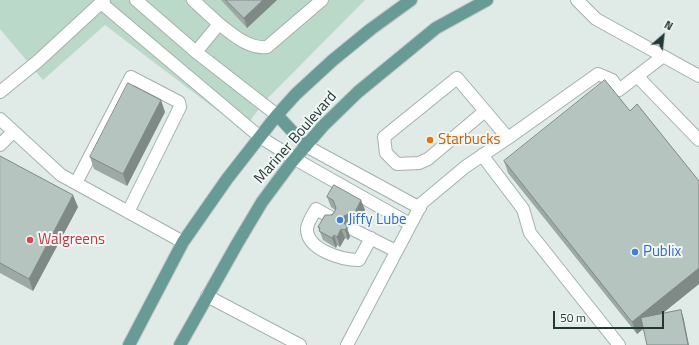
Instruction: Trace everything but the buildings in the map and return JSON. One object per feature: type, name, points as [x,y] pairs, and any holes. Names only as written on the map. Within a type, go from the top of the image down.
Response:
[{"type":"main road","name":"Mariner Boulevard","points":[[129,345],[183,242],[227,179],[277,115],[296,94],[333,60],[371,29],[411,0]]},
{"type":"main road","name":"Mariner Boulevard","points":[[180,345],[262,202],[306,146],[358,92],[395,60],[436,28],[487,0]]},
{"type":"main road","points":[[277,115],[306,146]]},
{"type":"street","points":[[136,0],[196,52],[277,115]]},
{"type":"street","points":[[193,0],[219,24],[249,46],[258,48],[267,47],[322,0]]},
{"type":"street","points":[[577,0],[596,19],[662,57],[699,76]]},
{"type":"street","points":[[0,92],[38,61],[102,2],[260,137],[295,159],[410,224]]},
{"type":"street","points":[[196,52],[219,24]]},
{"type":"street","points":[[347,345],[422,203],[443,184],[482,155],[598,74],[612,80],[619,90],[662,57]]},
{"type":"street","points":[[637,76],[699,140]]},
{"type":"street","points":[[76,183],[131,77],[179,102],[180,107],[128,212]]},
{"type":"street","points":[[485,111],[428,159],[419,163],[397,164],[386,154],[384,137],[457,78],[508,138]]},
{"type":"street","points":[[0,119],[61,175],[183,242]]},
{"type":"street","points":[[0,144],[13,132]]},
{"type":"street","points":[[306,146],[420,208]]},
{"type":"street","points":[[482,155],[523,209],[530,233],[619,345]]},
{"type":"street","points":[[332,218],[316,209],[307,227],[308,236],[312,244],[339,258],[359,260],[371,238]]},
{"type":"street","points":[[354,230],[396,251]]},
{"type":"street","points":[[207,296],[278,340],[300,345]]},
{"type":"green space","points":[[0,0],[365,0],[264,102],[243,130],[105,25],[43,80],[0,29]]},
{"type":"place","name":"Starbucks","points":[[430,140]]},
{"type":"place","name":"Jiffy Lube","points":[[340,220]]},
{"type":"place","name":"Walgreens","points":[[30,240]]},
{"type":"place","name":"Publix","points":[[635,252]]}]
